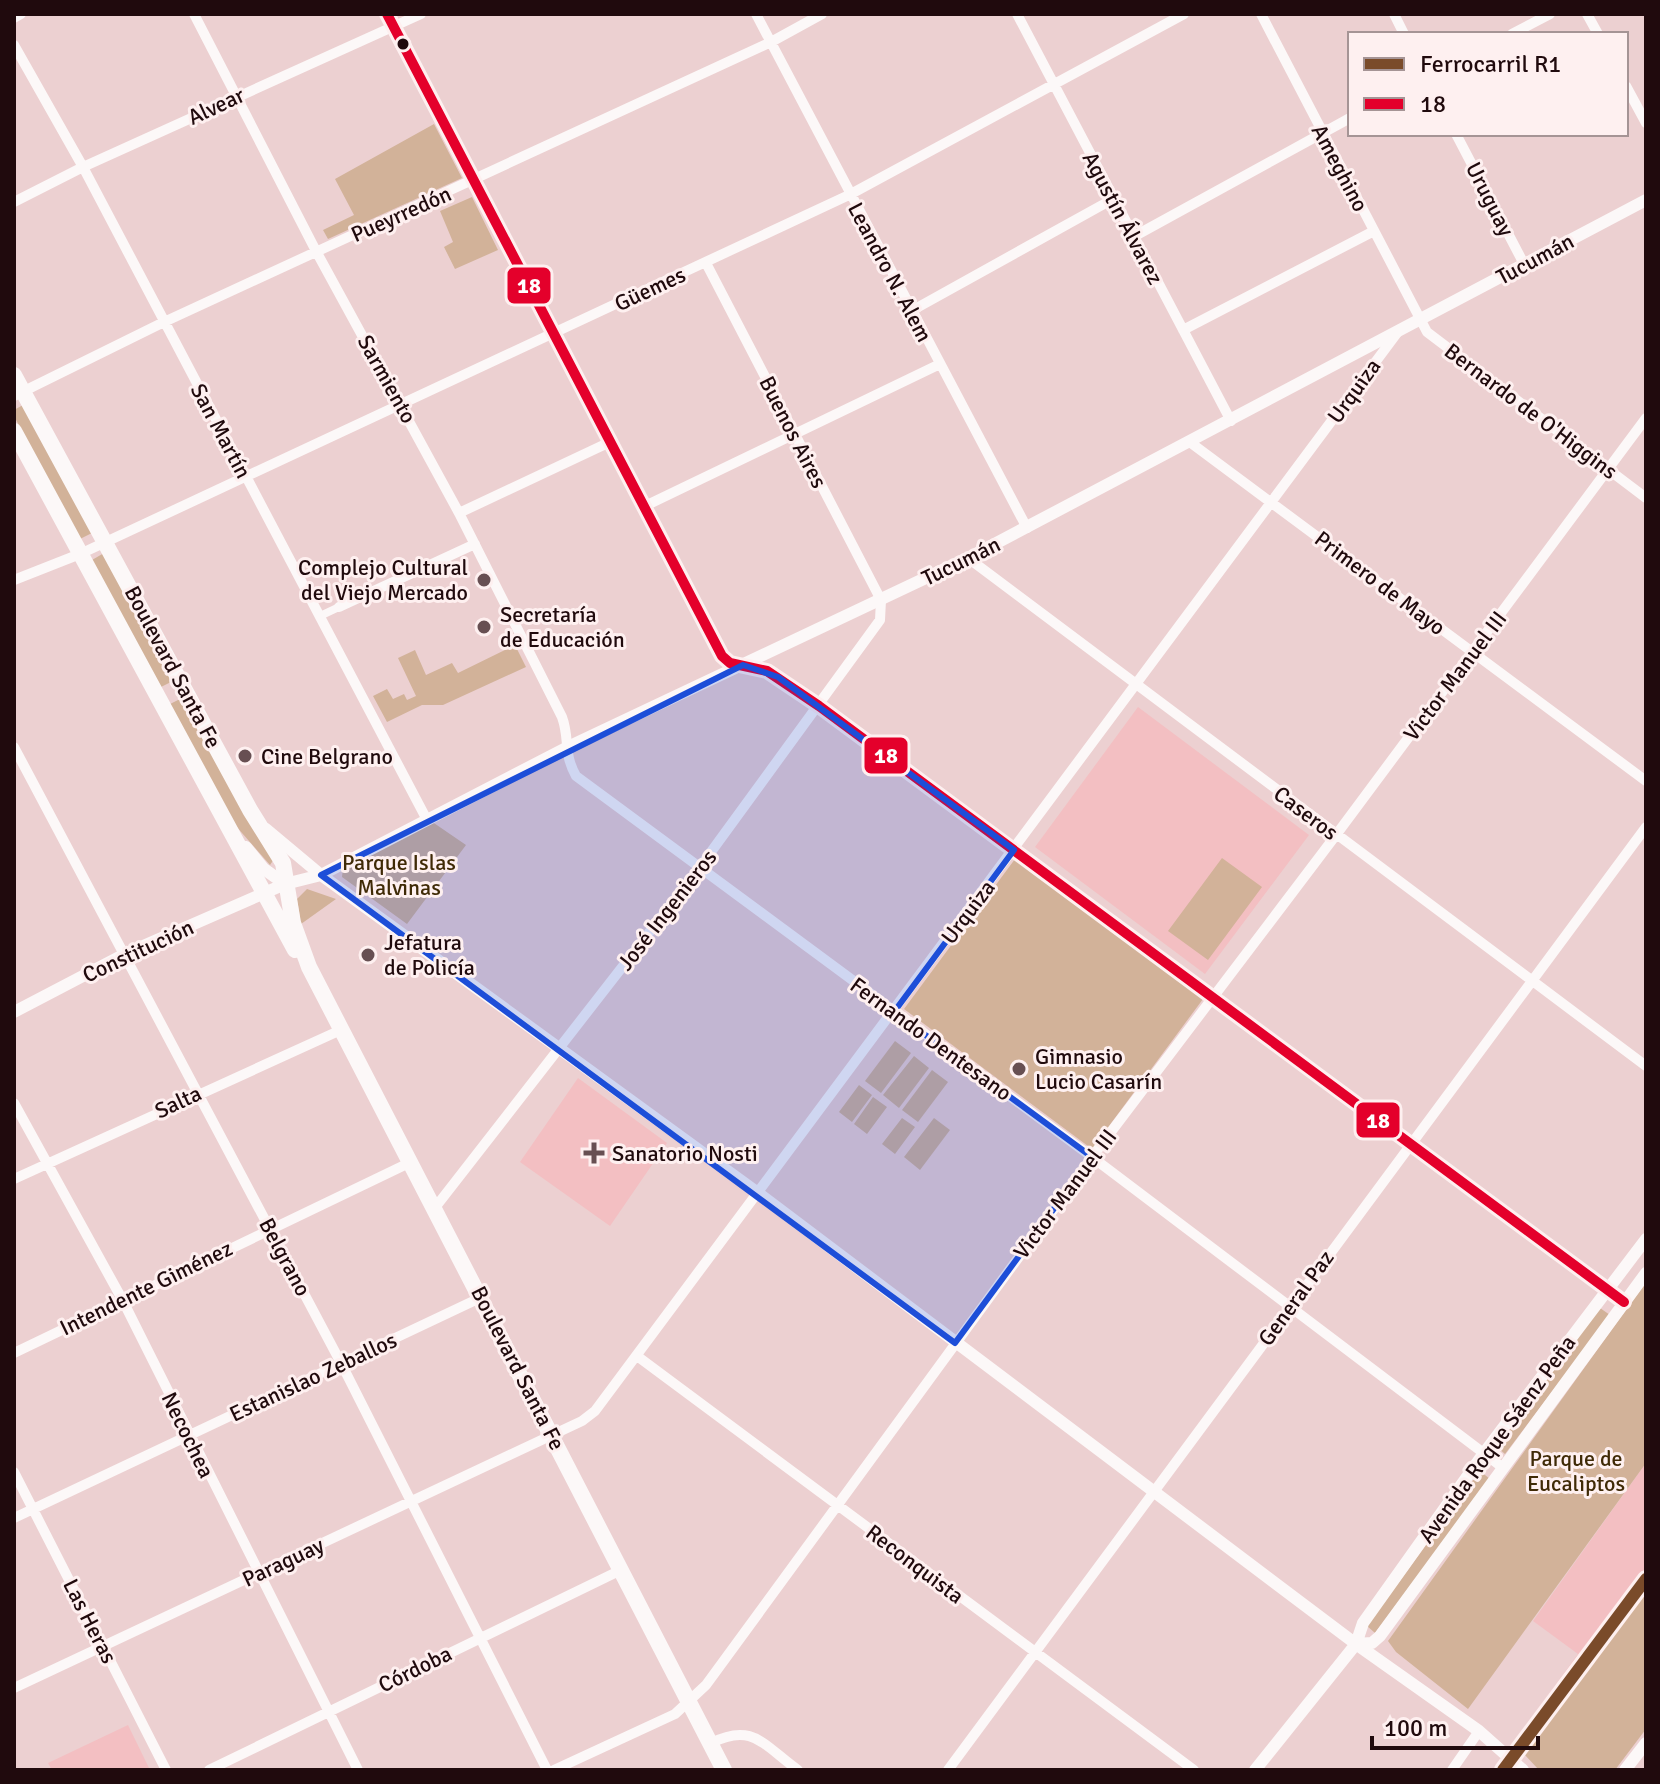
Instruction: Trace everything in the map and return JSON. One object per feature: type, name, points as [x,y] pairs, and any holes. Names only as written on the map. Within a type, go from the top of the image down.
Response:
[{"type":"main road","name":"Boulevard Santa Fe","points":[[14,375],[19,394],[105,542],[255,818],[277,850],[309,967]]},
{"type":"main road","name":"Boulevard Santa Fe","points":[[14,431],[263,893],[343,1029],[409,1163],[482,1297],[724,1770]]},
{"type":"main road","points":[[158,698],[183,686]]},
{"type":"street","points":[[14,18],[21,14]]},
{"type":"street","name":"Sarmiento","points":[[194,14],[316,251],[475,544],[562,717],[568,733],[566,748]]},
{"type":"street","points":[[387,14],[722,656],[767,671],[819,706],[1624,1302]]},
{"type":"street","name":"Alvear","points":[[14,202],[83,167],[421,14]]},
{"type":"street","name":"Leandro N. Alem","points":[[756,14],[1027,528]]},
{"type":"street","name":"Pueyrredón","points":[[19,394],[164,322],[771,42],[822,14]]},
{"type":"street","name":"Agustín Álvarez","points":[[1017,14],[1231,421]]},
{"type":"street","name":"Güemes","points":[[14,580],[80,554],[849,195],[1184,14]]},
{"type":"street","name":"Ameghino","points":[[1261,14],[1321,133],[1412,300],[1419,321]]},
{"type":"street","points":[[1394,14],[1403,32]]},
{"type":"street","points":[[1516,32],[1550,14]]},
{"type":"street","points":[[1587,14],[1597,32]]},
{"type":"street","name":"San Martín","points":[[14,45],[83,167],[426,818]]},
{"type":"street","points":[[1628,90],[1646,123]]},
{"type":"street","points":[[1133,237],[1348,119]]},
{"type":"street","name":"Uruguay","points":[[1457,136],[1524,264]]},
{"type":"street","points":[[913,310],[1113,199]]},
{"type":"street","name":"Tucumán","points":[[263,893],[321,875],[566,748],[968,558],[1191,443],[1646,200]]},
{"type":"street","points":[[1183,330],[1374,231]]},
{"type":"street","name":"Buenos Aires","points":[[706,263],[881,600]]},
{"type":"street","name":"Bernardo de O'Higgins","points":[[1419,321],[1427,332],[1646,498]]},
{"type":"street","name":"Urquiza","points":[[552,1436],[595,1411],[1397,333]]},
{"type":"street","points":[[645,506],[940,364]]},
{"type":"street","name":"Victor Manuel III","points":[[689,1703],[839,1507],[1092,1157],[1646,418]]},
{"type":"street","points":[[459,513],[610,442]]},
{"type":"street","name":"Primero de Mayo","points":[[1191,443],[1646,781]]},
{"type":"street","points":[[320,616],[475,544]]},
{"type":"street","name":"Caseros","points":[[968,558],[1646,1066]]},
{"type":"street","name":"José Ingenieros","points":[[434,1209],[700,867],[819,706],[880,620],[881,600]]},
{"type":"street","name":"Belgrano","points":[[14,747],[342,1365],[547,1770]]},
{"type":"street","name":"Fernando Dentesano","points":[[566,748],[566,758],[576,776],[1092,1157],[1502,1467]]},
{"type":"street","points":[[219,809],[255,859],[285,884]]},
{"type":"street","points":[[255,818],[321,875],[758,1193],[1356,1644],[1479,1731],[1523,1770]]},
{"type":"street","name":"General Paz","points":[[948,1770],[1032,1651],[1646,827]]},
{"type":"street","name":"Constitución","points":[[14,1012],[125,954],[263,893]]},
{"type":"street","name":"Salta","points":[[14,1179],[343,1029]]},
{"type":"street","name":"Necochea","points":[[14,1103],[122,1299],[358,1770]]},
{"type":"street","name":"Intendente Giménez","points":[[14,1353],[409,1163]]},
{"type":"street","name":"Avenida Roque Sáenz Peña","points":[[1255,1770],[1356,1644],[1363,1623],[1484,1453],[1646,1239]]},
{"type":"street","name":"Avenida Roque Sáenz Peña","points":[[1356,1644],[1372,1643],[1380,1636],[1646,1273]]},
{"type":"street","name":"Estanislao Zeballos","points":[[14,1518],[482,1297]]},
{"type":"street","name":"Reconquista","points":[[637,1356],[1194,1770]]},
{"type":"street","name":"Paraguay","points":[[14,1688],[552,1436]]},
{"type":"street","name":"Las Heras","points":[[14,1472],[166,1770]]},
{"type":"street","name":"Córdoba","points":[[209,1770],[621,1570]]},
{"type":"street","points":[[554,1770],[675,1714],[689,1703]]},
{"type":"street","points":[[711,1743],[738,1731],[748,1734],[798,1770]]},
{"type":"street","points":[[1452,1770],[1479,1731]]},
{"type":"street","points":[[1625,1770],[1646,1743]]},
{"type":"highlighted area","points":[[743,665],[778,677],[1014,850],[894,1012],[1092,1157],[955,1343],[321,875]]},
{"type":"shaded area","points":[[1138,707],[1309,835],[1205,974],[1035,847]]},
{"type":"shaded area","name":"Sanatorio Nosti","points":[[578,1078],[667,1143],[610,1226],[520,1162]]},
{"type":"shaded area","points":[[1646,1463],[1646,1593],[1523,1753],[1513,1743],[1578,1654],[1533,1621]]},
{"type":"shaded area","points":[[128,1725],[150,1770],[52,1770],[48,1763]]},
{"type":"green space","points":[[434,124],[462,178],[328,239],[323,230],[354,215],[335,179]]},
{"type":"green space","points":[[472,197],[498,250],[455,269],[444,247],[453,242],[440,211]]},
{"type":"green space","points":[[23,405],[92,533],[80,539],[14,416],[14,410]]},
{"type":"green space","points":[[104,553],[173,681],[161,687],[92,560]]},
{"type":"green space","points":[[515,645],[526,667],[443,705],[422,705],[387,722],[373,696],[387,689],[393,699],[404,694],[407,700],[416,696],[398,658],[415,650],[426,675],[452,663],[458,673]]},
{"type":"green space","points":[[182,698],[274,859],[270,865],[235,825],[170,704]]},
{"type":"green space","name":"Parque Islas Malvinas","points":[[428,819],[466,845],[407,924],[342,877],[343,868]]},
{"type":"green space","points":[[1222,858],[1262,887],[1208,960],[1168,931]]},
{"type":"green space","points":[[1015,859],[1203,999],[1092,1149],[904,1009]]},
{"type":"green space","points":[[307,889],[336,899],[301,924],[297,899]]},
{"type":"green space","points":[[895,1041],[911,1053],[881,1093],[865,1081]]},
{"type":"green space","points":[[914,1056],[929,1068],[899,1108],[883,1095]]},
{"type":"green space","points":[[932,1070],[948,1082],[918,1122],[902,1110]]},
{"type":"green space","points":[[859,1085],[872,1095],[852,1122],[839,1112]]},
{"type":"green space","points":[[873,1097],[887,1107],[867,1134],[854,1124]]},
{"type":"green space","points":[[902,1118],[915,1127],[895,1154],[882,1144]]},
{"type":"green space","points":[[934,1118],[950,1130],[920,1170],[904,1157]]},
{"type":"green space","name":"Parque de Eucaliptos","points":[[1646,1282],[1646,1463],[1468,1709],[1396,1652],[1388,1641]]},
{"type":"green space","points":[[1600,1308],[1610,1315],[1505,1454],[1497,1447]]},
{"type":"green space","points":[[1480,1471],[1490,1479],[1375,1633],[1367,1626]]},
{"type":"green space","points":[[1646,1593],[1646,1729],[1615,1770],[1539,1770],[1523,1753]]},
{"type":"rail line","name":"R1","points":[[1503,1770],[1646,1579]]},
{"type":"transit line","name":"18","points":[[387,14],[722,656],[730,663],[767,671],[819,706],[1624,1302]]},
{"type":"place","name":"Complejo Cultural del Viejo Mercado","points":[[484,580]]},
{"type":"place","name":"Secretaría de Educación","points":[[484,627]]},
{"type":"place","name":"Cine Belgrano","points":[[245,756]]},
{"type":"place","name":"Jefatura de Policía","points":[[368,955]]},
{"type":"place","name":"Gimnasio Lucio Casarín","points":[[1019,1069]]},
{"type":"place","name":"Sanatorio Nosti","points":[[594,1153]]}]
